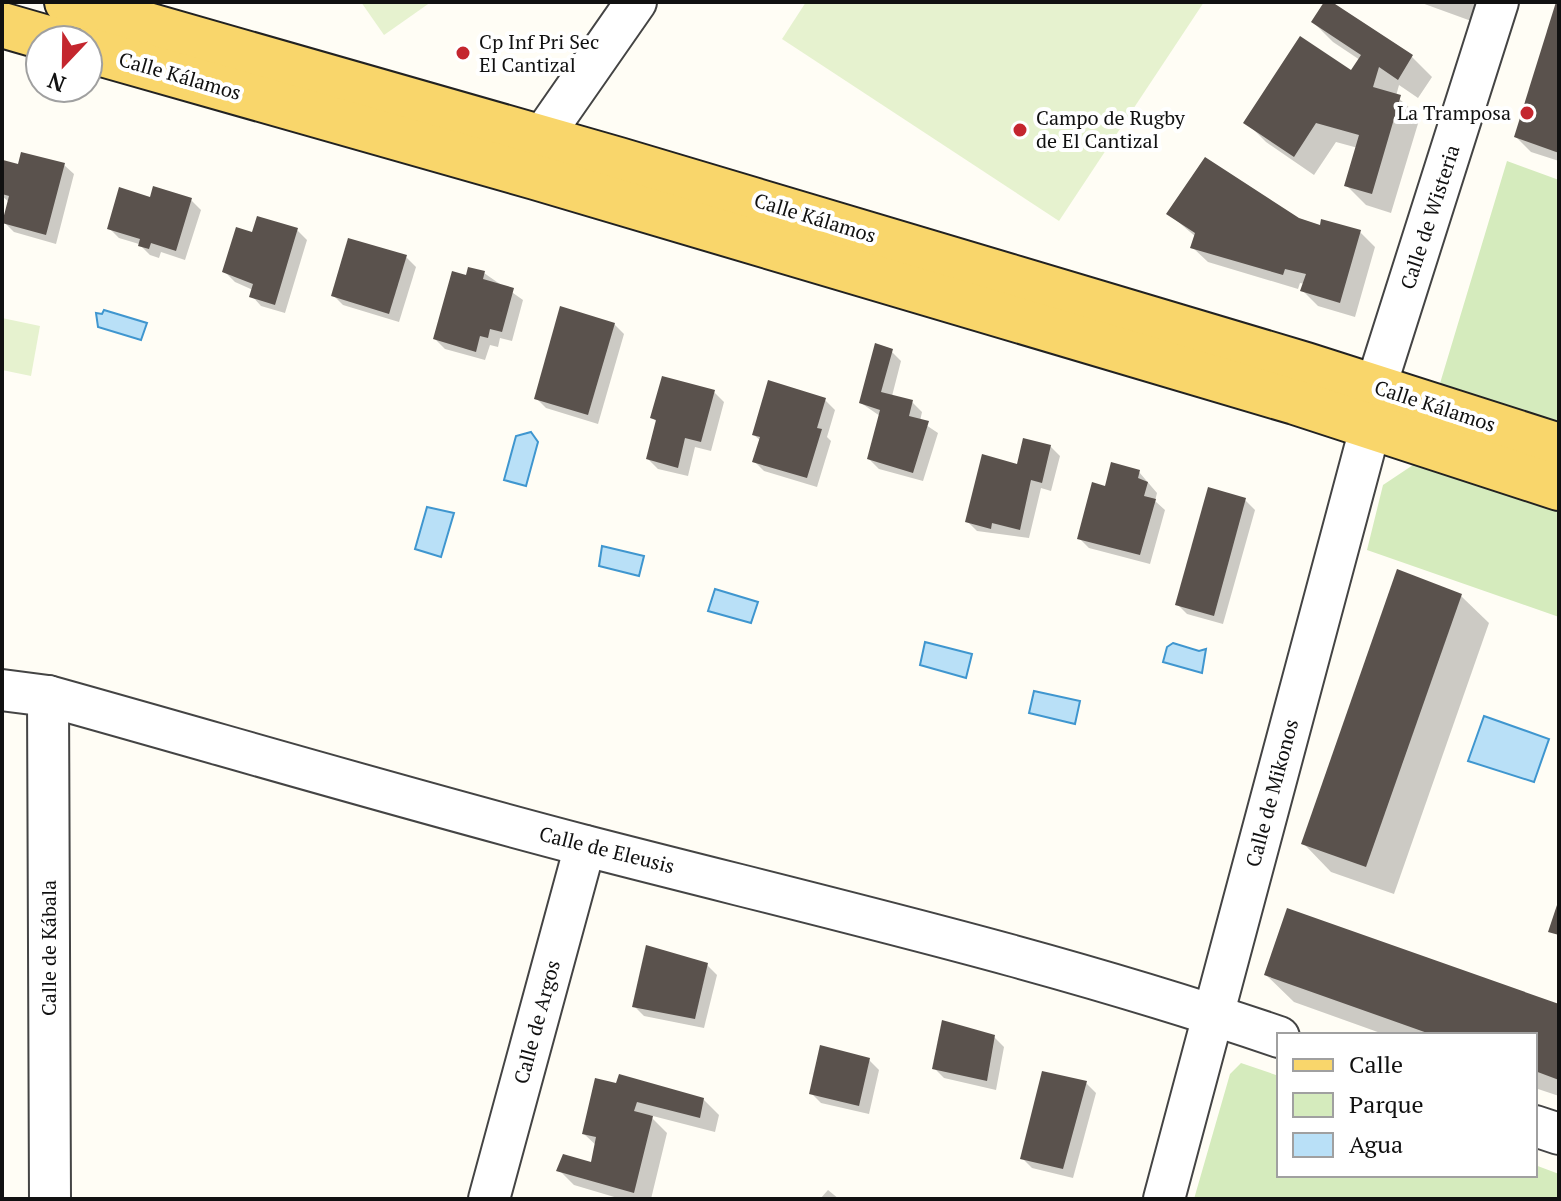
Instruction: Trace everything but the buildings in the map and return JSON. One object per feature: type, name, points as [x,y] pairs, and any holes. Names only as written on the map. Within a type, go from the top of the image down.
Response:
[{"type":"main road","name":"Calle Kálamos","points":[[67,2],[542,137],[1373,406],[1559,488]]},
{"type":"main road","points":[[2,25],[24,31]]},
{"type":"main road","name":"Calle Kálamos","points":[[104,55],[535,177],[1373,406],[1559,446]]},
{"type":"street","points":[[542,137],[636,2]]},
{"type":"street","name":"Calle de Wisteria","points":[[1373,406],[1498,2]]},
{"type":"street","name":"Calle de Mikonos","points":[[1164,1199],[1373,406]]},
{"type":"street","name":"Calle de Eleusis","points":[[2,690],[48,696],[585,846],[869,915],[1212,1014],[1277,1036]]},
{"type":"street","name":"Calle de Kábala","points":[[48,696],[50,1199]]},
{"type":"street","name":"Calle de Argos","points":[[489,1199],[585,846]]},
{"type":"street","points":[[1537,1127],[1559,1134]]},
{"type":"green space","points":[[361,2],[431,2],[384,35]]},
{"type":"green space","name":"Campo de Rugby de El Cantizal","points":[[806,2],[1204,2],[1059,221],[782,39]]},
{"type":"green space","points":[[1507,161],[1559,180],[1559,617],[1367,550],[1383,485],[1416,463]]},
{"type":"green space","points":[[2,318],[40,326],[31,376],[2,370]]},
{"type":"green space","points":[[1241,1063],[1277,1075],[1277,1177],[1537,1177],[1537,1166],[1559,1174],[1559,1199],[1194,1199],[1230,1074]]},
{"type":"water","points":[[104,310],[147,323],[141,340],[98,327],[96,313],[102,314]]},
{"type":"water","points":[[531,432],[538,442],[526,486],[504,480],[516,436]]},
{"type":"water","points":[[427,507],[454,513],[441,557],[415,549]]},
{"type":"water","points":[[602,546],[644,556],[639,576],[599,566]]},
{"type":"water","points":[[715,589],[758,602],[751,623],[708,611]]},
{"type":"water","points":[[925,642],[972,654],[966,678],[920,665]]},
{"type":"water","points":[[1173,643],[1199,651],[1206,649],[1202,673],[1163,662],[1167,647]]},
{"type":"water","points":[[1034,691],[1080,701],[1075,724],[1029,713]]},
{"type":"water","points":[[1484,716],[1549,739],[1534,782],[1468,761]]},
{"type":"place","name":"Cp Inf Pri Sec El Cantizal","points":[[463,53]]},
{"type":"place","name":"La Tramposa","points":[[1527,113]]},
{"type":"place","name":"Campo de Rugby de El Cantizal","points":[[1020,130]]}]
